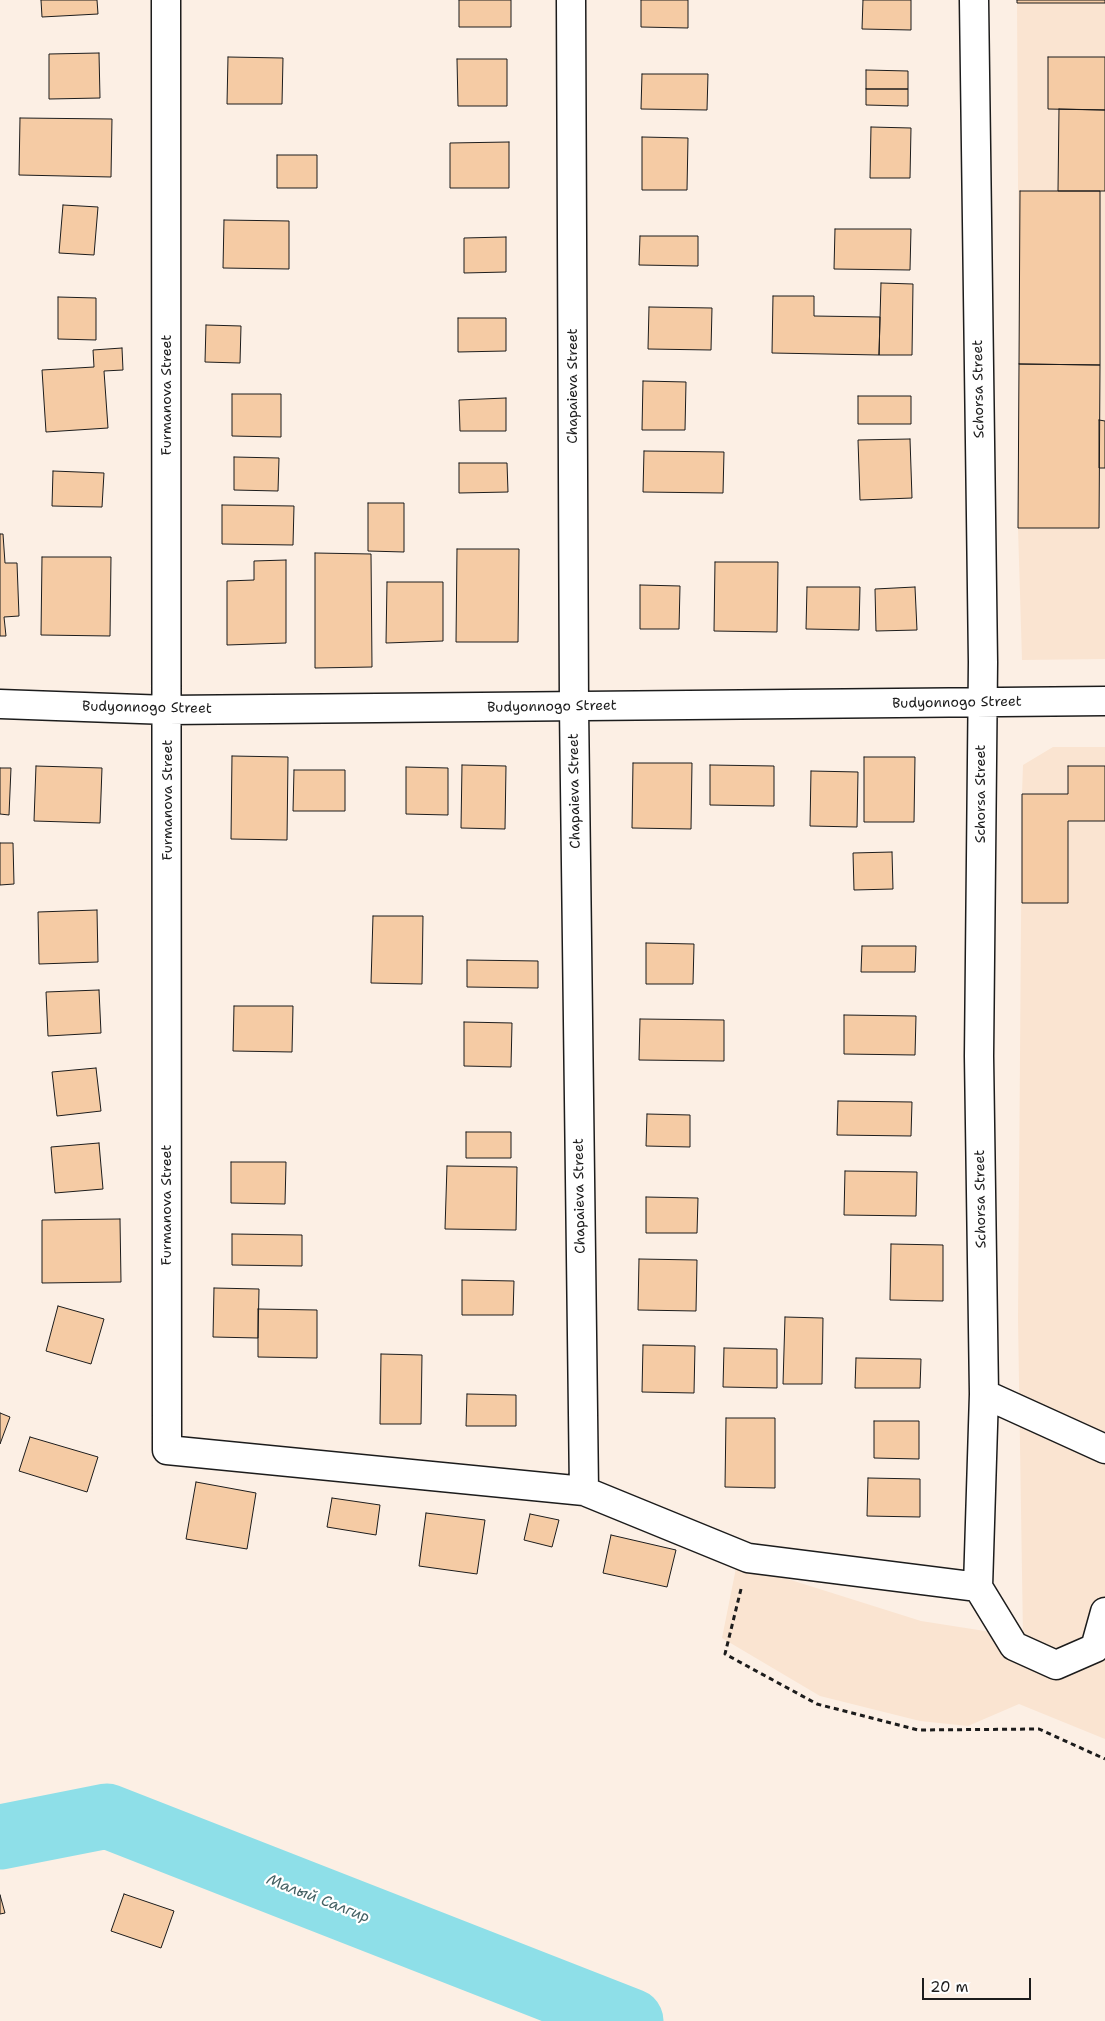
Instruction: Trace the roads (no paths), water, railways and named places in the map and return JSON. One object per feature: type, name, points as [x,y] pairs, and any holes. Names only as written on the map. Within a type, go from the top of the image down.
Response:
[{"type":"street","name":"Furmanova Street","points":[[166,0],[168,710],[167,1450],[584,1491]]},
{"type":"street","name":"Chapaieva Street","points":[[571,0],[574,707],[584,1491]]},
{"type":"street","name":"Schorsa Street","points":[[974,0],[982,703],[979,1056],[984,1394],[978,1587]]},
{"type":"street","name":"Budyonnogo Street","points":[[0,704],[168,710],[1105,701]]},
{"type":"street","points":[[984,1394],[1105,1449]]},
{"type":"street","points":[[584,1491],[748,1558],[978,1587],[1014,1646],[1056,1665],[1095,1648],[1105,1612]]},
{"type":"waterway","name":"Малый Салгир","points":[[0,1837],[107,1816],[631,2021]]}]
